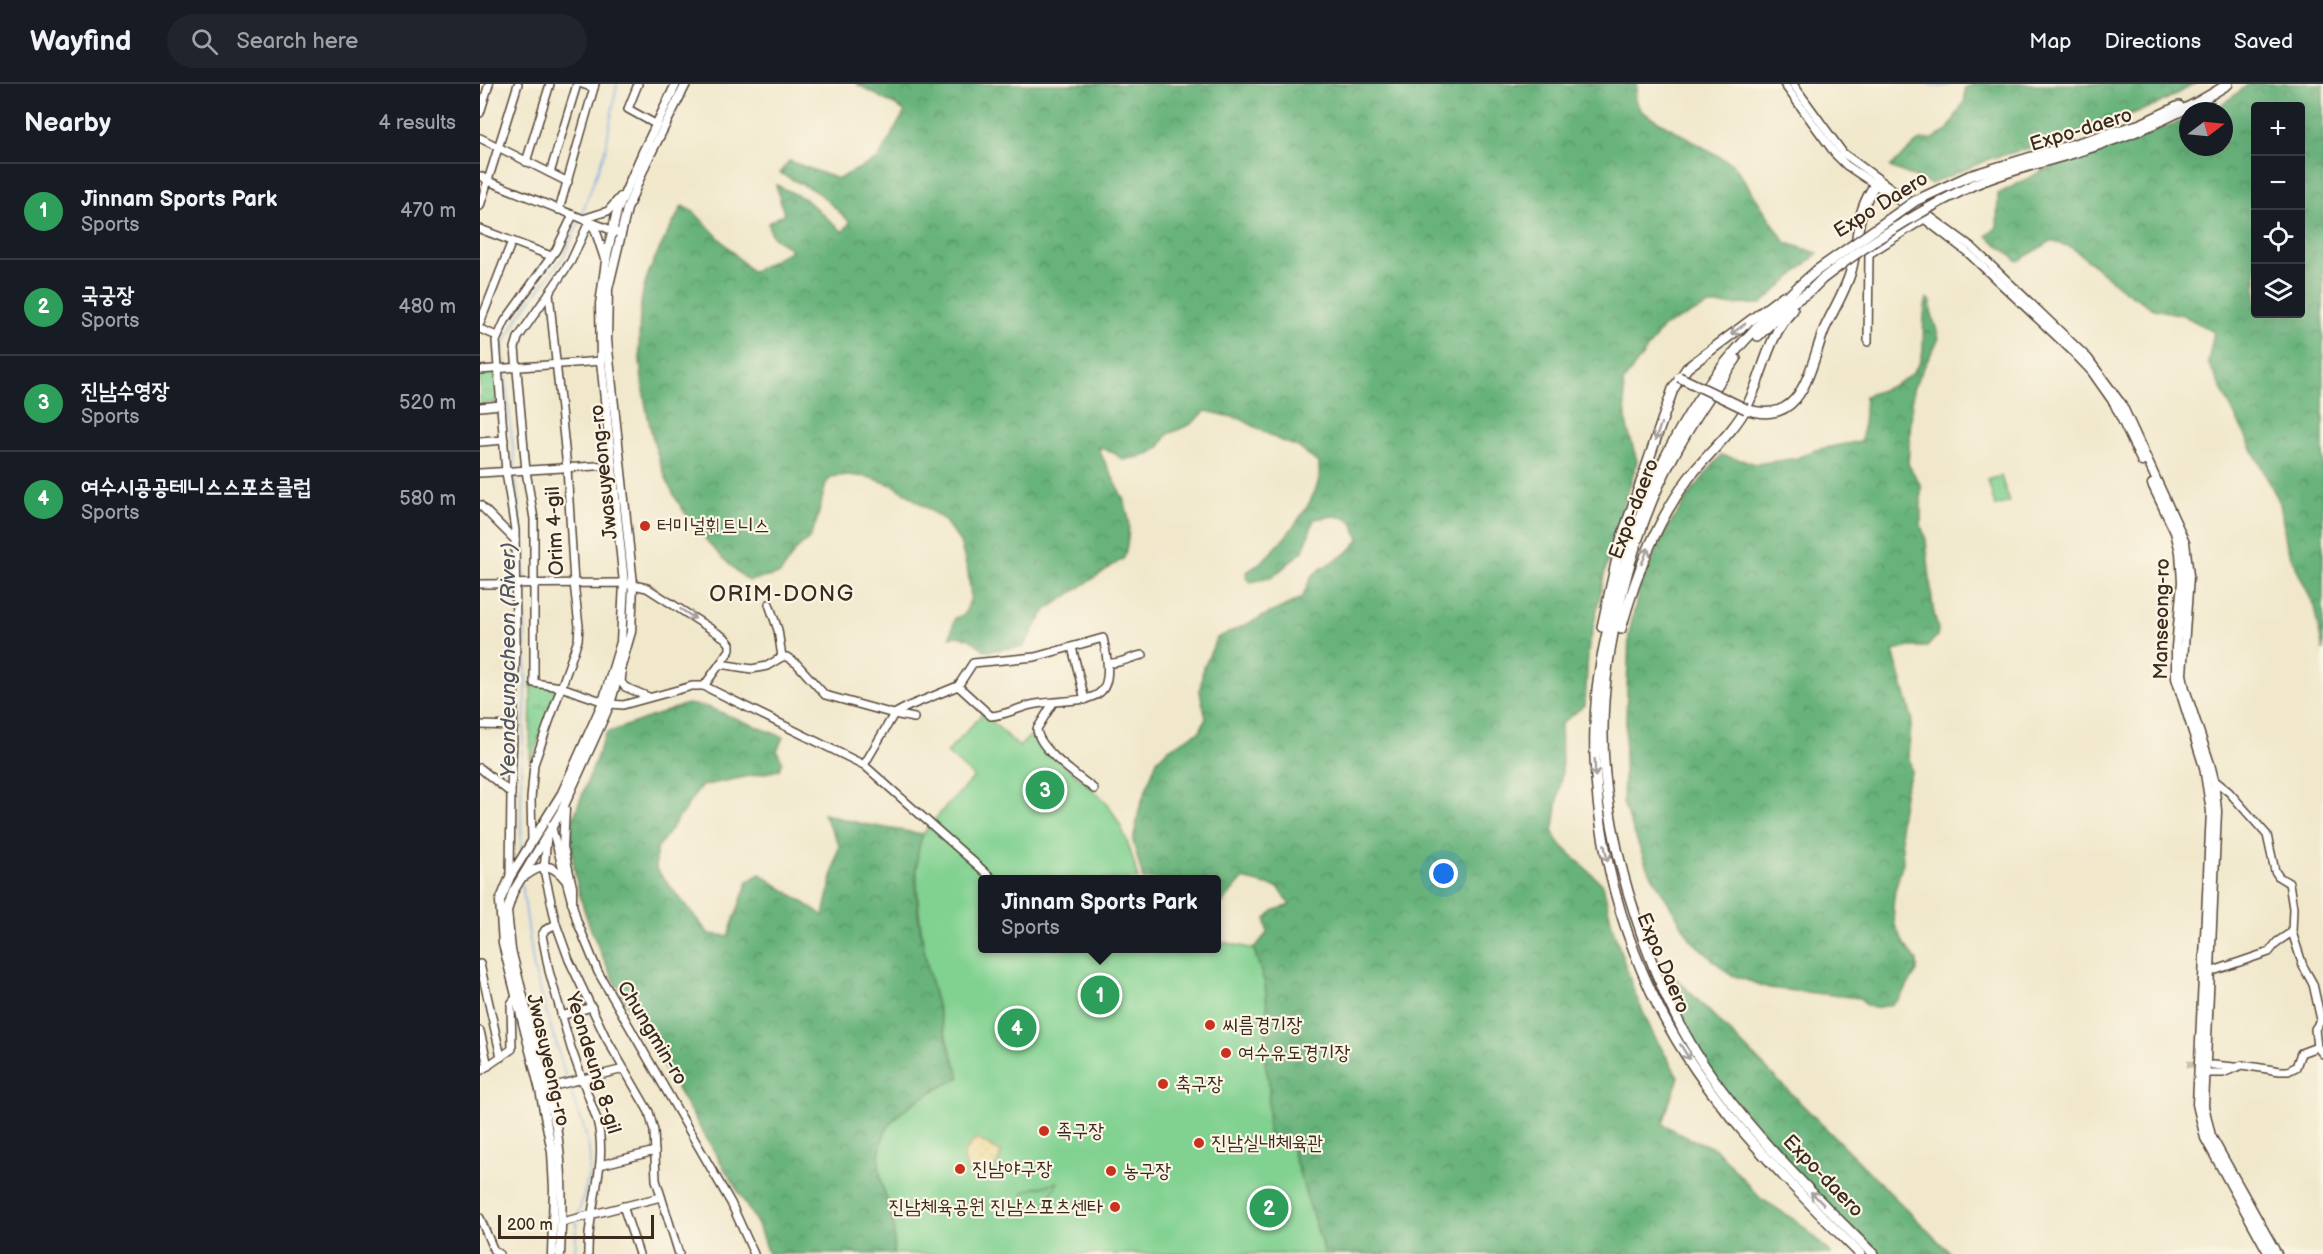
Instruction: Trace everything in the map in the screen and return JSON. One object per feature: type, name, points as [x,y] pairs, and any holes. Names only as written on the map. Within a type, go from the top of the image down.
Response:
[{"type":"highway","name":"Expo-daero","points":[[1971,180],[2094,147],[2146,129],[2168,119],[2228,84]]},
{"type":"highway","name":"Expo-daero","points":[[1971,180],[2141,124],[2216,85]]},
{"type":"highway","name":"Expo Daero","points":[[1819,275],[1915,201],[1971,180]]},
{"type":"highway","points":[[1679,377],[1758,413],[1773,413],[1791,404],[1801,393],[1825,329],[1846,287],[1860,213],[1865,199],[1876,182]]},
{"type":"highway","name":"Expo-daero","points":[[1597,795],[1595,720],[1603,669],[1626,556],[1645,502],[1667,452],[1709,384],[1737,349],[1803,283],[1819,275]]},
{"type":"highway","name":"Expo-daero","points":[[1610,805],[1603,737],[1603,669],[1632,558],[1651,505],[1672,457],[1716,386],[1742,352],[1792,303],[1810,291],[1819,275]]},
{"type":"highway","points":[[1603,669],[1600,636],[1621,540],[1679,377],[1687,368],[1803,283]]},
{"type":"highway","points":[[1603,669],[1614,656],[1640,568],[1658,527],[1689,478],[1746,409],[1777,329],[1810,291]]},
{"type":"highway","name":"Expo Daero","points":[[1597,795],[1608,863],[1638,962],[1660,1010],[1683,1050],[1738,1127]]},
{"type":"highway","name":"Expo Daero","points":[[1610,805],[1629,897],[1655,969],[1695,1050],[1717,1084],[1747,1122]]},
{"type":"highway","name":"Expo-daero","points":[[1747,1122],[1873,1254]]},
{"type":"highway","name":"Expo-daero","points":[[1738,1127],[1795,1189],[1860,1254]]},
{"type":"main road","name":"Jwasuyeong-ro","points":[[626,548],[612,465],[601,361],[600,304],[625,190],[676,84]]},
{"type":"main road","name":"Jwasuyeong-ro","points":[[616,232],[646,163],[686,84]]},
{"type":"main road","points":[[586,220],[597,233],[609,257]]},
{"type":"main road","name":"Jwasuyeong-ro","points":[[552,1254],[554,1173],[547,1088],[516,997],[503,944],[500,901],[510,877],[528,848],[566,803],[628,647],[632,616],[608,340],[609,257]]},
{"type":"main road","name":"Manseong-ro","points":[[2118,404],[2186,542],[2189,576],[2182,674],[2214,780],[2217,811],[2204,1106],[2211,1136],[2277,1254]]},
{"type":"main road","name":"Manseong-ro","points":[[2118,404],[2175,532],[2182,560],[2176,678],[2204,767],[2211,811],[2197,1104],[2200,1124],[2205,1138],[2269,1254]]},
{"type":"main road","name":"Jwasuyeong-ro","points":[[560,1254],[563,1221],[560,1152],[547,1088],[510,943],[507,910],[513,892],[547,837],[548,817],[607,703],[621,642],[628,583]]},
{"type":"main road","points":[[566,803],[563,818],[563,848],[572,887],[572,903]]},
{"type":"main road","points":[[528,848],[530,858],[518,878],[520,880],[541,867],[553,867],[565,879]]},
{"type":"street","points":[[480,113],[489,84]]},
{"type":"street","points":[[480,206],[518,84]]},
{"type":"street","points":[[526,162],[550,84]]},
{"type":"street","points":[[550,173],[577,84]]},
{"type":"street","points":[[559,210],[595,86],[582,84]]},
{"type":"street","points":[[638,84],[628,109],[657,125]]},
{"type":"street","name":"Manseong-ro","points":[[1784,84],[1825,147],[1846,165],[1927,212],[1972,247],[2088,358],[2118,404]]},
{"type":"street","name":"Manseong-ro","points":[[1793,84],[1843,153],[1876,182],[1967,252],[2064,343],[2118,404]]},
{"type":"street","points":[[480,138],[568,182]]},
{"type":"street","points":[[480,176],[616,232]]},
{"type":"street","points":[[625,190],[608,211],[586,220],[571,261],[518,338],[515,348],[526,471],[534,519],[533,682],[561,687],[607,703],[623,705],[649,696],[692,686],[704,686],[864,765],[989,875]]},
{"type":"street","points":[[510,877],[516,584],[515,540],[506,472],[498,368],[498,336],[505,321],[559,246],[573,215]]},
{"type":"street","points":[[1868,342],[1869,255],[1924,219]]},
{"type":"street","points":[[480,230],[551,256]]},
{"type":"street","points":[[480,323],[512,242]]},
{"type":"street","name":"Orim 4-gil","points":[[528,848],[534,764],[579,633],[567,468],[549,293]]},
{"type":"street","points":[[480,329],[498,336]]},
{"type":"street","points":[[480,370],[601,361]]},
{"type":"street","points":[[480,407],[501,405]]},
{"type":"street","points":[[480,442],[504,440]]},
{"type":"street","points":[[480,473],[612,465]]},
{"type":"street","points":[[480,505],[515,540]]},
{"type":"street","points":[[480,584],[628,583],[652,590],[725,638],[731,648],[704,686]]},
{"type":"street","points":[[769,604],[778,630],[782,657]]},
{"type":"street","points":[[864,765],[894,714],[958,686],[973,663],[1035,657],[1103,638],[1109,663],[1102,690],[1095,697],[1085,700],[1034,704],[991,716],[958,686]]},
{"type":"street","points":[[628,647],[621,682],[625,687],[649,696]]},
{"type":"street","points":[[1072,647],[1085,700]]},
{"type":"street","points":[[1109,663],[1120,664],[1129,658],[1143,656]]},
{"type":"street","points":[[720,664],[752,669],[767,666],[782,657],[787,657],[795,662],[825,695],[869,709],[914,718]]},
{"type":"street","points":[[1053,703],[1037,729],[1038,736],[1058,759],[1094,789]]},
{"type":"street","points":[[480,725],[514,726]]},
{"type":"street","points":[[480,768],[511,793]]},
{"type":"street","points":[[2214,780],[2229,792],[2268,835],[2276,873],[2288,881],[2291,889],[2292,932],[2303,966],[2313,984],[2321,1020],[2315,1029],[2317,1047],[2323,1054]]},
{"type":"street","name":"Chungmin-ro","points":[[548,826],[591,958],[603,983],[698,1143],[740,1219],[754,1254]]},
{"type":"street","points":[[547,837],[541,867],[556,924],[569,960],[592,1007],[649,1112],[654,1131],[655,1175],[679,1254]]},
{"type":"street","name":"Yeondeung 8-gil","points":[[556,924],[545,930],[542,937],[561,1016],[597,1120],[601,1138],[600,1165],[590,1215],[588,1254]]},
{"type":"street","points":[[2210,972],[2267,953],[2280,939],[2292,932]]},
{"type":"street","points":[[480,964],[501,1057]]},
{"type":"street","points":[[480,1071],[512,1048],[511,1004],[516,997]]},
{"type":"street","points":[[561,1016],[592,1007]]},
{"type":"street","points":[[480,1031],[488,1066]]},
{"type":"street","points":[[2213,1065],[2234,1067],[2244,1065],[2288,1071],[2298,1065],[2301,1053],[2317,1047]]},
{"type":"street","points":[[2206,1073],[2223,1073],[2234,1067]]},
{"type":"street","points":[[547,1088],[624,1068]]},
{"type":"street","points":[[600,1165],[655,1151]]},
{"type":"street","points":[[563,1221],[661,1197]]},
{"type":"street","points":[[623,1206],[636,1253]]},
{"type":"street","points":[[480,1218],[494,1251],[499,1254]]},
{"type":"green space","points":[[857,84],[1637,84],[1635,100],[1641,111],[1734,165],[1786,243],[1818,253],[1761,304],[1709,305],[1663,327],[1623,382],[1627,427],[1637,461],[1605,571],[1588,652],[1585,705],[1561,724],[1562,772],[1553,833],[1560,844],[1603,885],[1613,929],[1635,994],[1653,1034],[1679,1078],[1663,1124],[1684,1136],[1716,1149],[1760,1198],[1801,1224],[1831,1254],[1325,1254],[1291,1147],[1268,1133],[1269,1081],[1265,1062],[1267,1007],[1265,984],[1254,949],[1267,933],[1266,919],[1273,911],[1290,905],[1279,888],[1243,879],[1221,904],[1221,875],[1142,875],[1133,841],[1140,806],[1157,760],[1167,750],[1200,731],[1206,718],[1200,692],[1203,669],[1217,638],[1302,598],[1311,577],[1347,553],[1359,540],[1355,527],[1348,518],[1334,516],[1314,519],[1303,551],[1271,578],[1250,582],[1246,578],[1247,572],[1268,555],[1289,532],[1307,507],[1318,483],[1319,464],[1298,447],[1279,440],[1241,419],[1206,411],[1191,424],[1168,434],[1159,448],[1148,455],[1123,460],[1114,453],[1098,447],[1127,511],[1128,540],[1124,558],[1046,610],[1023,647],[986,651],[965,637],[950,637],[955,618],[965,614],[971,597],[968,572],[960,542],[944,520],[895,486],[868,477],[847,475],[832,477],[826,483],[817,520],[809,539],[795,551],[780,574],[749,581],[728,563],[697,530],[680,506],[664,473],[655,448],[643,389],[639,330],[641,303],[646,280],[658,251],[682,206],[694,212],[752,272],[792,250],[772,236],[768,223],[784,214],[776,185],[805,199],[843,232],[850,222],[819,193],[780,173],[789,161],[838,179],[878,159],[905,111]]},
{"type":"green space","points":[[1975,84],[2194,84],[2158,104],[2074,136],[1992,158],[1931,184],[1890,167],[1920,140],[1933,139],[1947,131],[1965,100],[1965,88]]},
{"type":"green space","points":[[2249,84],[2323,84],[2323,651],[2314,606],[2287,548],[2280,503],[2208,363],[2214,332],[2183,315],[2154,309],[2125,291],[2071,247],[2051,241],[2018,261],[1987,236],[1997,227],[1998,194],[2044,170],[2179,122],[2179,156],[2233,156],[2233,102],[2225,102]]},
{"type":"green space","points":[[1927,298],[1931,301],[1931,312],[1939,338],[1913,389],[1908,464],[1921,486],[1921,525],[1926,540],[1933,609],[1938,630],[1937,636],[1927,647],[1909,647],[1893,651],[1912,718],[1908,755],[1912,771],[1905,789],[1900,820],[1903,862],[1893,907],[1895,925],[1904,944],[1917,961],[1917,971],[1899,999],[1890,1005],[1874,1008],[1866,1005],[1860,998],[1769,988],[1729,974],[1691,940],[1647,867],[1623,803],[1629,634],[1639,589],[1667,529],[1690,494],[1721,455],[1757,464],[1797,458],[1815,450],[1862,441],[1865,396],[1902,381],[1910,375],[1921,360]]},
{"type":"green space","points":[[495,372],[498,400],[480,404],[480,373]]},
{"type":"green space","points":[[2001,476],[2009,502],[1995,506],[1988,480]]},
{"type":"green space","points":[[531,685],[558,690],[530,762]]},
{"type":"green space","points":[[687,704],[707,707],[783,737],[777,751],[782,761],[779,770],[701,786],[656,850],[656,869],[709,934],[728,936],[748,881],[760,874],[824,916],[839,844],[823,814],[863,824],[923,834],[917,858],[916,888],[919,921],[933,990],[960,1077],[911,1104],[888,1127],[882,1141],[879,1159],[881,1181],[893,1221],[893,1254],[768,1254],[758,1225],[618,988],[588,921],[578,887],[572,853],[573,819],[606,733]]},
{"type":"green space","points":[[983,713],[1019,747],[1030,736],[1076,774],[1109,806],[1125,836],[1137,875],[978,875],[978,953],[1221,953],[1221,942],[1254,949],[1265,984],[1267,1007],[1265,1062],[1269,1081],[1268,1133],[1291,1147],[1325,1254],[893,1254],[893,1221],[881,1181],[879,1159],[882,1141],[888,1127],[911,1104],[960,1077],[936,1002],[924,950],[918,898],[917,871],[920,840],[926,829],[974,777],[947,753]]},
{"type":"green space","points":[[1649,951],[1951,1254],[1874,1254],[1780,1157],[1727,1108],[1698,1074],[1673,1029],[1648,972]]},
{"type":"green space","points":[[1058,1182],[1043,1208],[1022,1215],[1024,1191]]},
{"type":"sand","points":[[976,1138],[1002,1153],[987,1181],[972,1175],[965,1163],[964,1152]]},
{"type":"waterway","name":"Yeondeungcheon (River)","points":[[581,216],[605,151],[617,84]]},
{"type":"waterway","points":[[1929,84],[1941,87],[1952,84]]},
{"type":"waterway","name":"Yeondeungcheon (River)","points":[[505,364],[503,347],[507,337],[519,316],[564,256],[580,220]]},
{"type":"waterway","name":"Yeondeungcheon (River)","points":[[505,372],[515,469]]},
{"type":"waterway","name":"Yeondeungcheon (River)","points":[[515,474],[523,535],[524,582]]},
{"type":"waterway","name":"Yeondeungcheon (River)","points":[[521,852],[521,769],[526,695],[524,587]]},
{"type":"waterway","name":"Yeondeungcheon (River)","points":[[522,884],[534,970],[567,1081]]},
{"type":"waterway","name":"Yeondeungcheon (River)","points":[[568,1085],[588,1143],[590,1163],[586,1189],[578,1214]]},
{"type":"waterway","name":"Yeondeungcheon (River)","points":[[575,1254],[577,1221]]},
{"type":"tunnel","points":[[2187,1064],[2201,1065]]},
{"type":"place","name":"터미널휘트니스","points":[[645,526]]},
{"type":"place","name":"진남수영장","points":[[1045,790]]},
{"type":"place","name":"Jinnam Sports Park","points":[[1100,995]]},
{"type":"place","name":"씨름경기장","points":[[1210,1025]]},
{"type":"place","name":"여수시공공테니스스포츠클럽","points":[[1017,1028]]},
{"type":"place","name":"여수유도경기장","points":[[1226,1053]]},
{"type":"place","name":"축구장","points":[[1163,1084]]},
{"type":"place","name":"족구장","points":[[1044,1131]]},
{"type":"place","name":"진남실내체육관","points":[[1199,1143]]},
{"type":"place","name":"진남야구장","points":[[960,1169]]},
{"type":"place","name":"농구장","points":[[1111,1171]]},
{"type":"place","name":"진남체육공원 진남스포츠센타","points":[[1115,1207]]},
{"type":"place","name":"국궁장","points":[[1269,1208]]},
{"type":"district","name":"ORIM-DONG","points":[[782,594]]}]
